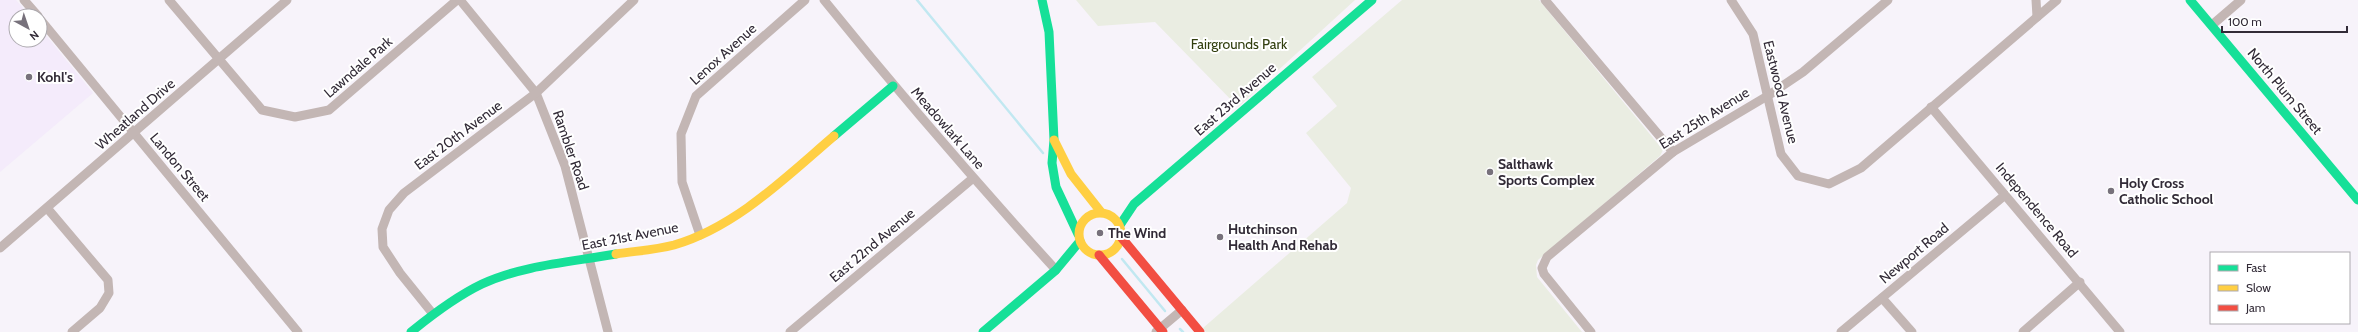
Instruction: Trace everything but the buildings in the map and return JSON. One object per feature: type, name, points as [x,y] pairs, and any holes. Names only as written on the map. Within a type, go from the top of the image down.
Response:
[{"type":"street","points":[[24,0],[31,8]]},
{"type":"street","name":"Lawndale Park","points":[[169,0],[218,60],[262,110],[295,117],[329,110],[457,0]]},
{"type":"street","name":"Wheatland Drive","points":[[0,248],[134,134],[287,0]]},
{"type":"street","name":"Rambler Road","points":[[460,0],[536,93],[565,166],[608,332]]},
{"type":"street","name":"East 20th Avenue","points":[[433,314],[400,273],[383,247],[382,229],[389,210],[404,193],[536,93],[634,0]]},
{"type":"street","name":"Lenox Avenue","points":[[700,234],[682,182],[680,134],[696,96],[805,0]]},
{"type":"street","name":"Meadowlark Lane","points":[[824,0],[893,86],[972,179],[1056,270]]},
{"type":"street","points":[[1042,0],[1049,32],[1054,140],[1052,163],[1056,187],[1079,238],[1089,252],[1099,255],[1111,252],[1120,243],[1120,225],[1114,218],[1104,213],[1071,174],[1054,140]]},
{"type":"street","name":"East 23rd Avenue","points":[[1120,225],[1134,204],[1372,0]]},
{"type":"street","points":[[1545,0],[1673,152]]},
{"type":"street","name":"Eastwood Avenue","points":[[1731,0],[1753,34],[1769,95],[1781,154],[1798,176],[1829,184],[1862,168],[2057,0]]},
{"type":"street","name":"East 25th Avenue","points":[[1591,332],[1544,274],[1542,268],[1548,257],[1673,152],[1769,95],[1803,72],[1888,0]]},
{"type":"street","points":[[2036,0],[2037,17]]},
{"type":"street","name":"North Plum Street","points":[[2190,0],[2358,200]]},
{"type":"street","points":[[2212,25],[2242,0]]},
{"type":"street","name":"Landon Street","points":[[48,29],[298,332]]},
{"type":"street","name":"East 21st Avenue","points":[[411,332],[433,314],[482,284],[526,269],[673,245],[700,234],[758,201],[893,86]]},
{"type":"street","name":"Independence Road","points":[[1932,107],[2080,282],[2120,332]]},
{"type":"street","name":"East 22nd Avenue","points":[[790,332],[972,179]]},
{"type":"street","name":"Newport Road","points":[[1841,332],[2005,195]]},
{"type":"street","name":"East 23rd Avenue","points":[[1104,213],[1134,204]]},
{"type":"street","points":[[47,208],[108,280],[109,293],[100,308],[72,332]]},
{"type":"street","points":[[1056,270],[1079,238],[1085,218],[1104,213]]},
{"type":"street","points":[[1121,237],[1200,332]]},
{"type":"street","points":[[983,332],[1056,270],[1089,252]]},
{"type":"street","points":[[1099,255],[1160,331],[1182,310]]},
{"type":"street","points":[[2023,332],[2080,282]]},
{"type":"street","points":[[1882,298],[1912,332]]},
{"type":"shaded area","points":[[0,0],[16,0],[23,8],[8,8],[8,48],[48,48],[48,38],[93,93],[0,172]]},
{"type":"green space","name":"Fairgrounds Park","points":[[1076,0],[1355,0],[1238,107],[1155,22],[1098,26]]},
{"type":"green space","name":"Salthawk Sports Complex","points":[[1402,0],[1539,0],[1663,150],[1660,156],[1538,260],[1536,265],[1537,277],[1582,332],[1206,332],[1203,328],[1347,203],[1351,188],[1306,133],[1337,106],[1312,77]]},
{"type":"waterway","points":[[917,0],[1043,153]]},
{"type":"waterway","points":[[1122,259],[1165,311]]},
{"type":"waterway","points":[[1180,329],[1183,332]]},
{"type":"traffic: fast","points":[[1042,0],[1049,32],[1054,140],[1052,163],[1056,187],[1078,234]]},
{"type":"traffic: fast","points":[[1120,225],[1134,204],[1372,0]]},
{"type":"traffic: fast","points":[[2190,0],[2358,200]]},
{"type":"traffic: fast","points":[[834,136],[893,86]]},
{"type":"traffic: fast","points":[[983,332],[1056,270],[1080,241]]},
{"type":"traffic: fast","points":[[411,332],[454,300],[482,284],[514,272],[531,268],[616,254]]},
{"type":"traffic: slow","points":[[616,254],[674,245],[697,237],[718,226],[739,213],[779,184],[834,136]]},
{"type":"traffic: slow","points":[[1054,140],[1071,174],[1101,212]]},
{"type":"traffic: slow","points":[[1096,213],[1104,213],[1112,216],[1118,222],[1121,234],[1118,246],[1112,252],[1104,255],[1096,255],[1088,252],[1082,246],[1079,238],[1079,230],[1082,222],[1088,216],[1096,213]]},
{"type":"traffic: jam","points":[[1121,237],[1200,332]]},
{"type":"traffic: jam","points":[[1099,255],[1163,332]]},
{"type":"place","name":"Kohl's","points":[[29,77]]},
{"type":"place","name":"Salthawk Sports Complex","points":[[1490,172]]},
{"type":"place","name":"Holy Cross Catholic School","points":[[2111,191]]},
{"type":"place","name":"The Wind","points":[[1100,233]]},
{"type":"place","name":"Hutchinson Health And Rehab","points":[[1220,237]]}]
